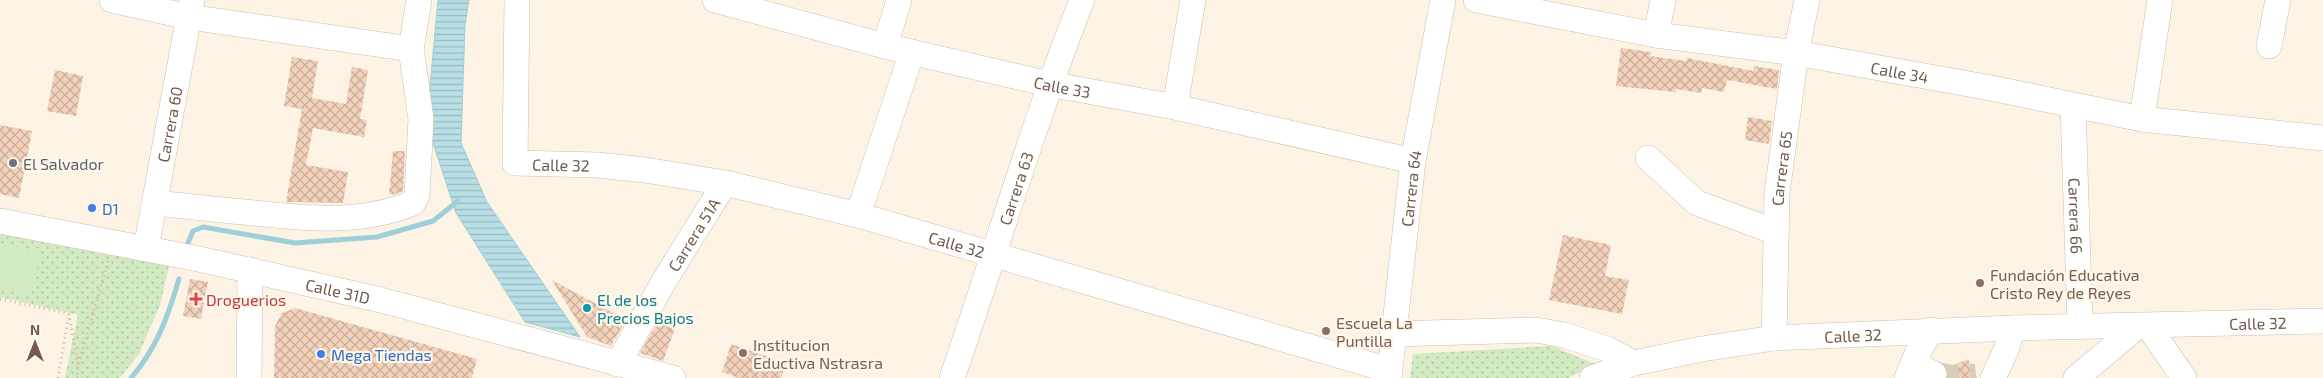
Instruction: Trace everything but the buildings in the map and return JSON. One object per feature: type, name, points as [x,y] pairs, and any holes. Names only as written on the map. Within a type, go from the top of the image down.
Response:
[{"type":"street","points":[[112,0],[191,9],[412,49]]},
{"type":"street","points":[[154,203],[304,218],[345,219],[398,210],[413,203],[417,195],[421,119],[412,49],[419,0]]},
{"type":"street","name":"Calle 32","points":[[517,0],[515,163],[645,170],[725,183],[858,215],[995,254],[1389,374]]},
{"type":"street","name":"Calle 33","points":[[715,0],[885,46],[1049,84],[1174,108],[1413,161]]},
{"type":"street","points":[[885,46],[900,0]]},
{"type":"street","name":"Carrera 63","points":[[952,378],[995,254],[1049,84],[1082,0]]},
{"type":"street","points":[[1174,108],[1193,0]]},
{"type":"street","name":"Carrera 64","points":[[1389,374],[1413,161],[1443,0]]},
{"type":"street","name":"Calle 34","points":[[1476,0],[1555,7],[1656,35],[1796,53],[1991,88],[2142,120],[2323,138]]},
{"type":"street","points":[[1656,35],[1663,0]]},
{"type":"street","name":"Carrera 65","points":[[1774,338],[1777,193],[1796,53],[1807,0]]},
{"type":"street","points":[[2142,120],[2160,0]]},
{"type":"street","points":[[2269,46],[2278,0]]},
{"type":"street","name":"Carrera 60","points":[[146,248],[191,9]]},
{"type":"street","points":[[858,215],[912,52]]},
{"type":"street","name":"Carrera 66","points":[[2073,106],[2080,326]]},
{"type":"street","points":[[1648,158],[1697,203],[1776,232]]},
{"type":"street","name":"Carrera 51A","points":[[618,364],[664,281],[725,183]]},
{"type":"street","name":"Calle 31D","points":[[0,221],[188,256],[381,300],[673,378]]},
{"type":"street","points":[[249,378],[250,270]]},
{"type":"street","name":"Calle 32","points":[[1592,378],[1634,363],[1702,349],[1774,338],[1931,330],[2323,321]]},
{"type":"street","points":[[2076,378],[2143,326],[2184,378]]},
{"type":"street","points":[[1990,372],[2013,328]]},
{"type":"street","points":[[1392,334],[1536,330],[1564,334],[1607,350],[1634,363]]},
{"type":"street","points":[[1907,378],[1917,354],[1931,330]]},
{"type":"street","points":[[1917,354],[1920,367],[1934,374]]},
{"type":"path","points":[[77,378],[78,366],[108,260]]},
{"type":"path","points":[[0,299],[69,314]]},
{"type":"path","points":[[69,314],[78,366]]},
{"type":"path","points":[[58,378],[69,314]]},
{"type":"green space","points":[[0,230],[170,262],[160,305],[139,354],[120,378],[65,378],[78,315],[0,297]]},
{"type":"green space","points":[[0,243],[41,252],[31,295],[0,288]]},
{"type":"green space","points":[[1552,346],[1595,364],[1569,378],[1410,378],[1413,354]]},
{"type":"water","points":[[438,0],[469,0],[465,25],[461,143],[487,202],[580,337],[525,322],[456,213],[433,143],[427,118]]},
{"type":"waterway","points":[[188,243],[193,231],[203,227],[295,243],[377,237],[433,221],[458,201]]},
{"type":"waterway","points":[[131,378],[148,355],[161,331],[179,279]]},
{"type":"tunnel","points":[[1934,374],[1955,378],[1976,376]]},
{"type":"place","name":"El Salvador","points":[[13,163]]},
{"type":"place","name":"D1","points":[[92,208]]},
{"type":"place","name":"Fundación Educativa Cristo Rey de Reyes","points":[[1980,283]]},
{"type":"place","name":"Droguerios","points":[[196,299]]},
{"type":"place","name":"El de los Precios Bajos","points":[[587,308]]},
{"type":"place","name":"Escuela La Puntilla","points":[[1326,331]]},
{"type":"place","name":"Institucion Eductiva Nstrasra","points":[[743,353]]},
{"type":"place","name":"Mega Tiendas","points":[[321,354]]}]
